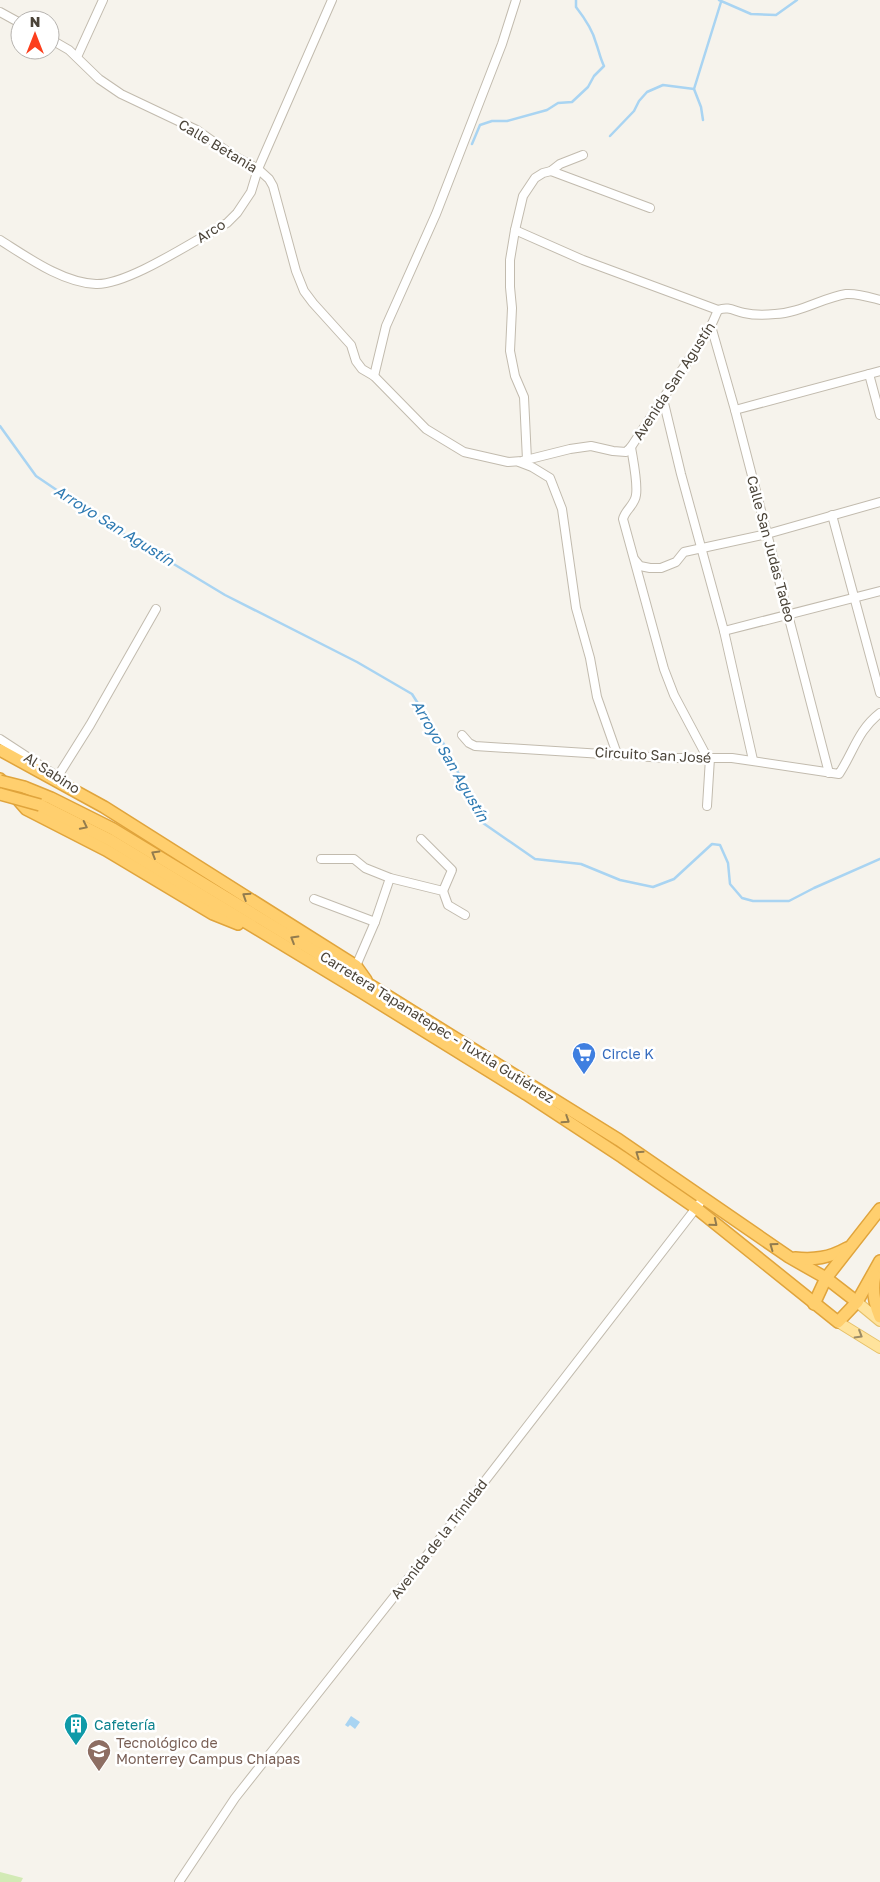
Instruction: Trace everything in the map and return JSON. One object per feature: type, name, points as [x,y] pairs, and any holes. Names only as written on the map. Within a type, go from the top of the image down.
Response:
[{"type":"highway","points":[[0,750],[104,807],[356,966],[370,985]]},
{"type":"highway","points":[[0,780],[26,809],[106,850],[213,914],[274,940]]},
{"type":"highway","name":"Carretera Tapanatepec - Tuxtla Gutiérrez","points":[[0,780],[50,798],[113,829],[370,985],[618,1140],[699,1203],[814,1304],[838,1322]]},
{"type":"highway","name":"Carretera Tapanatepec - Tuxtla Gutiérrez","points":[[0,794],[40,805],[110,840],[526,1094],[699,1203],[826,1278],[857,1302]]},
{"type":"highway","points":[[814,1304],[826,1278],[880,1209]]},
{"type":"highway","points":[[789,1257],[811,1260],[833,1256],[852,1245]]},
{"type":"highway","points":[[838,1322],[857,1302],[879,1262]]},
{"type":"highway","points":[[879,1262],[873,1284],[875,1304],[880,1317]]},
{"type":"main road","points":[[857,1302],[880,1321]]},
{"type":"main road","points":[[838,1322],[880,1348]]},
{"type":"street","points":[[77,57],[103,0]]},
{"type":"street","name":"Arco","points":[[0,240],[64,277],[96,284],[119,280],[227,223],[237,213],[251,192],[258,169],[332,0]]},
{"type":"street","points":[[374,376],[386,326],[436,214],[502,44],[516,0]]},
{"type":"street","name":"Calle Betania","points":[[60,44],[70,50],[99,79],[121,94],[196,130],[231,154],[258,169],[269,179],[273,186],[294,265],[304,291],[351,345],[356,361],[362,369],[374,376]]},
{"type":"street","points":[[583,155],[560,164],[551,171],[535,178],[523,196],[510,260],[512,308],[510,351],[515,376],[524,397],[523,461],[550,478],[562,508],[576,608],[590,658],[597,697],[617,754]]},
{"type":"street","points":[[551,171],[650,208]]},
{"type":"street","points":[[515,230],[583,260],[718,310]]},
{"type":"street","name":"Avenida San Agustín","points":[[374,376],[426,429],[464,452],[498,460],[523,461],[570,449],[591,446],[613,452],[626,452],[632,447],[664,399],[711,326],[718,310],[724,308],[745,314],[776,314],[799,309],[846,294],[861,295],[880,300]]},
{"type":"street","name":"Calle San Judas Tadeo","points":[[711,326],[735,410],[829,773]]},
{"type":"street","points":[[735,410],[880,371]]},
{"type":"street","points":[[869,374],[880,415]]},
{"type":"street","points":[[664,399],[681,474],[724,631],[753,760]]},
{"type":"street","points":[[632,447],[636,495],[633,503],[624,514],[623,519],[667,678],[674,695],[709,758],[707,806]]},
{"type":"street","points":[[633,558],[640,566],[661,568],[676,562],[684,552],[767,534],[880,502]]},
{"type":"street","points":[[832,515],[880,694]]},
{"type":"street","points":[[724,631],[880,591]]},
{"type":"street","points":[[58,776],[90,725],[156,609]]},
{"type":"street","name":"Circuito San José","points":[[462,735],[469,743],[475,746],[666,758],[753,760],[839,774],[852,754],[862,731],[880,713]]},
{"type":"street","name":"Al Sabino","points":[[0,739],[104,807]]},
{"type":"street","points":[[421,840],[452,870],[443,891],[448,905],[465,915]]},
{"type":"street","points":[[320,859],[354,859],[365,868],[390,878],[443,891]]},
{"type":"street","points":[[356,966],[376,922],[390,878]]},
{"type":"street","points":[[314,899],[376,922]]},
{"type":"street","name":"Avenida de la Trinidad","points":[[179,1882],[235,1798],[457,1517],[699,1203]]},
{"type":"green space","points":[[0,1872],[23,1878],[21,1882],[0,1882]]},
{"type":"water","points":[[351,1716],[360,1722],[355,1729],[350,1725],[348,1727],[345,1725]]},
{"type":"waterway","points":[[472,144],[480,125],[492,121],[507,121],[547,110],[558,103],[572,102],[588,87],[594,76],[604,66],[593,34],[576,7],[576,0]]},
{"type":"waterway","points":[[719,0],[751,14],[776,15],[797,0]]},
{"type":"waterway","points":[[703,120],[701,107],[694,89],[721,2]]},
{"type":"waterway","points":[[610,136],[634,111],[639,101],[647,92],[663,85],[694,89]]},
{"type":"waterway","name":"Arroyo San Agustín","points":[[0,426],[36,476],[104,522],[225,595],[357,662],[412,694],[445,746],[483,823],[535,859],[581,864],[620,880],[653,887],[674,879],[712,844],[720,845],[728,863],[730,884],[742,898],[753,901],[789,901],[880,859]]},
{"type":"place","name":"Circle K","points":[[584,1075]]},
{"type":"place","name":"Cafetería","points":[[76,1746]]},
{"type":"place","name":"Tecnológico de Monterrey Campus Chiapas","points":[[99,1772]]}]
